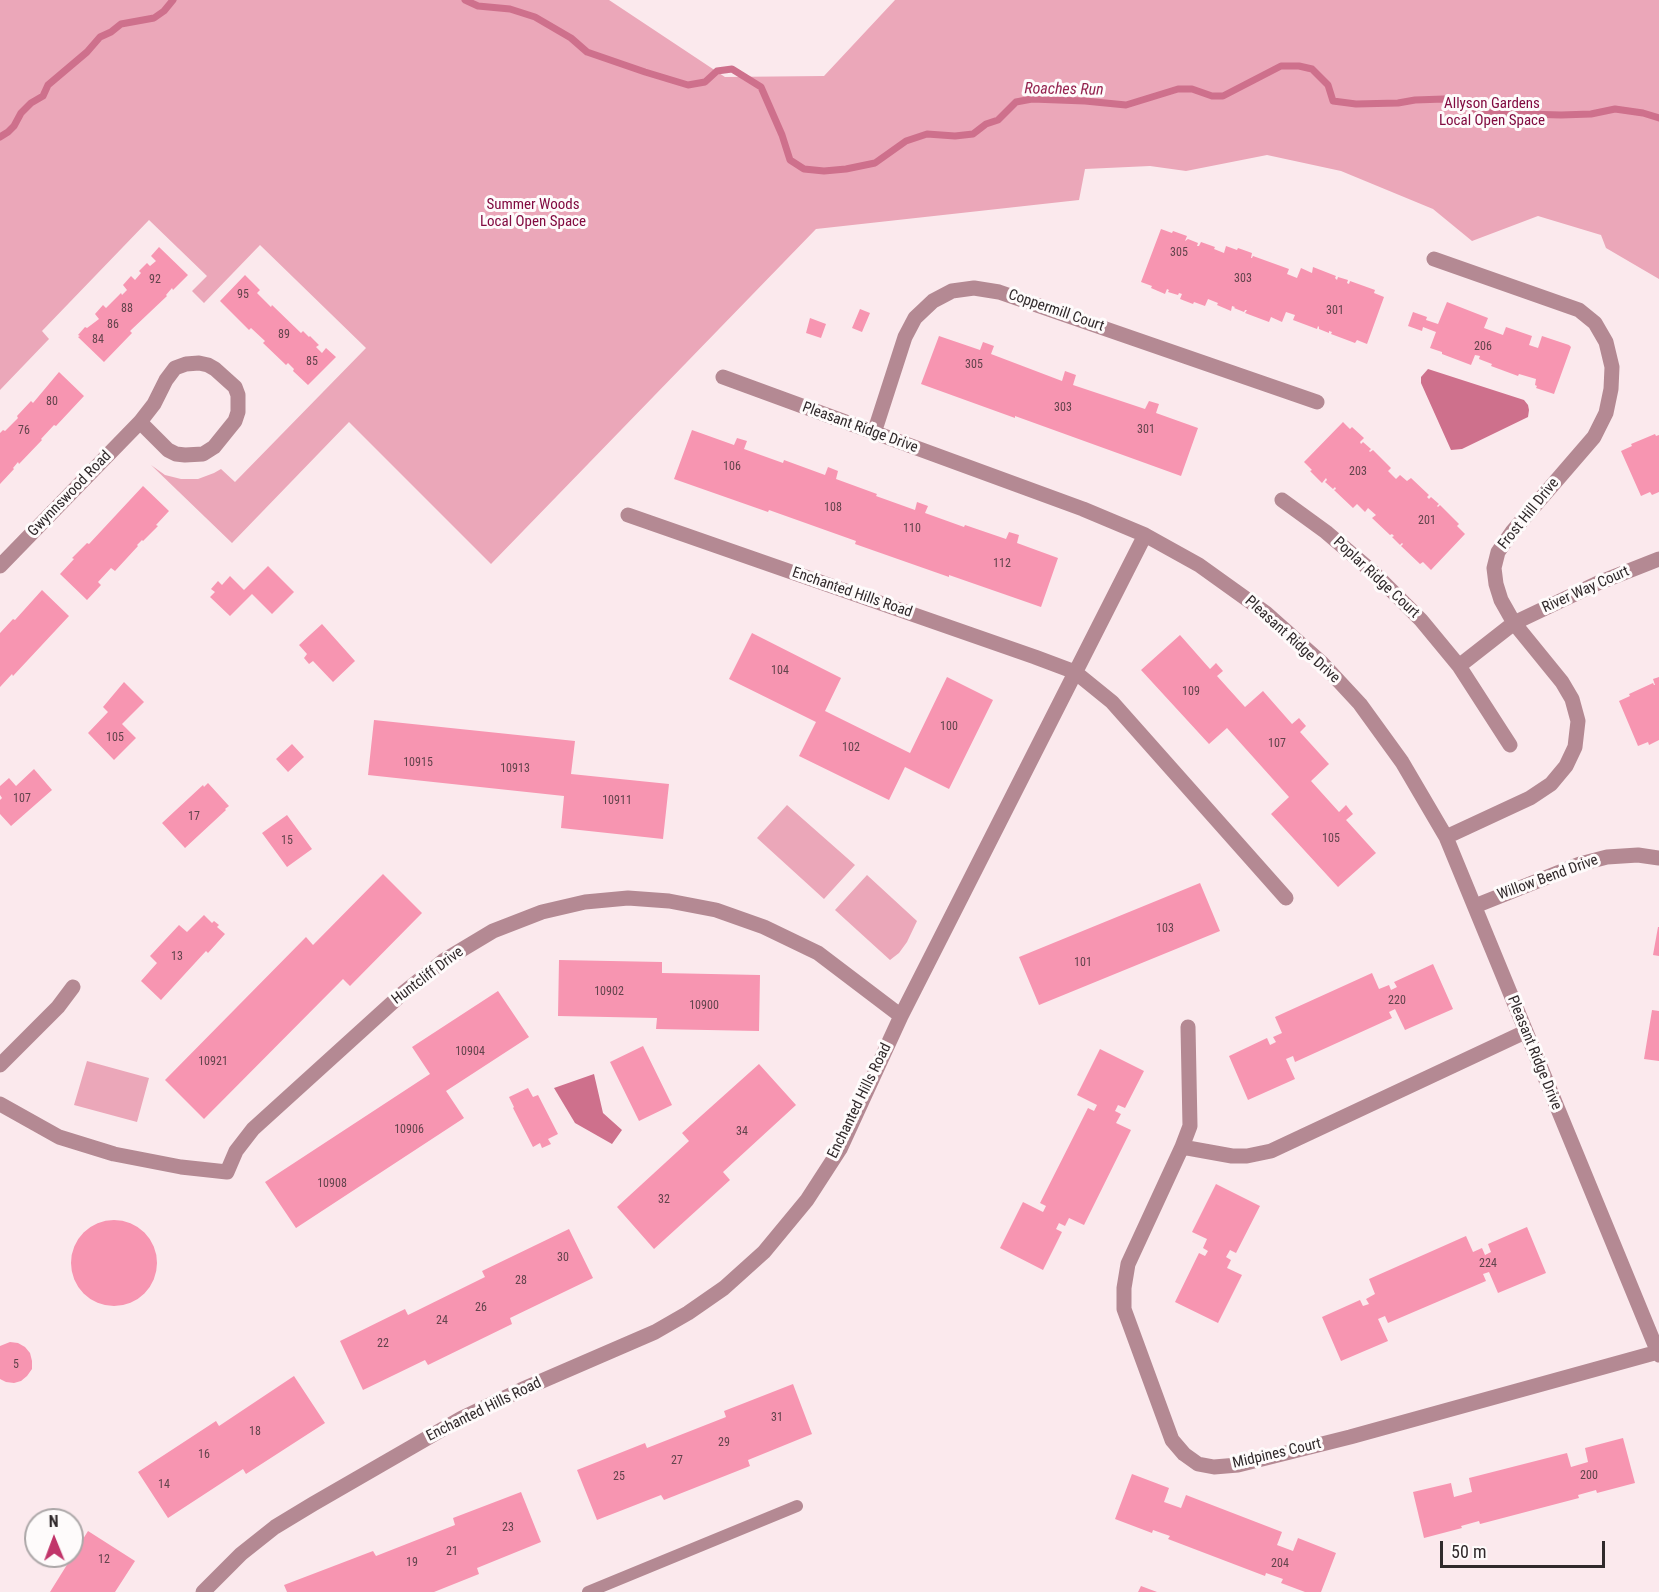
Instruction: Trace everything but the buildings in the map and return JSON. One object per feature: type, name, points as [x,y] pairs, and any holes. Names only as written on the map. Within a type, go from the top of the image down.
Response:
[{"type":"street","name":"Frost Hill Drive","points":[[1434,260],[1579,310],[1595,323],[1606,342],[1612,367],[1611,389],[1606,413],[1594,437],[1512,532],[1498,552],[1494,568],[1501,600],[1515,623],[1562,682],[1572,699],[1578,721],[1575,747],[1566,766],[1551,784],[1530,798],[1446,837]]},
{"type":"street","name":"Coppermill Court","points":[[874,433],[905,337],[915,318],[933,301],[952,291],[974,288],[999,292],[1317,402]]},
{"type":"street","name":"Gwynnswood Road","points":[[0,566],[140,422],[154,404],[175,368],[199,363],[216,369],[235,387],[238,395],[238,412],[235,421],[214,447],[203,454],[184,456],[168,450],[140,422]]},
{"type":"street","name":"Pleasant Ridge Drive","points":[[723,377],[1083,509],[1145,535],[1200,565],[1266,613],[1322,663],[1360,704],[1402,762],[1446,837],[1658,1353]]},
{"type":"street","name":"Poplar Ridge Court","points":[[1282,500],[1326,532],[1375,574],[1421,620],[1459,666],[1509,745]]},
{"type":"street","name":"Enchanted Hills Road","points":[[628,515],[1075,672],[1112,702],[1286,898]]},
{"type":"street","name":"Enchanted Hills Road","points":[[203,1592],[241,1554],[275,1527],[462,1418],[520,1390],[655,1332],[724,1288],[764,1252],[807,1200],[840,1149],[901,1016],[1145,535]]},
{"type":"street","name":"River Way Court","points":[[1515,623],[1598,583],[1659,559]]},
{"type":"street","points":[[1459,666],[1515,623]]},
{"type":"street","name":"Willow Bend Drive","points":[[1475,906],[1589,861],[1638,855],[1659,858]]},
{"type":"street","name":"Huntcliff Drive","points":[[0,1104],[59,1137],[114,1154],[181,1167],[227,1172],[236,1151],[254,1129],[403,993],[443,961],[493,931],[542,912],[585,902],[628,898],[669,901],[716,910],[764,927],[818,953],[901,1016]]},
{"type":"street","points":[[0,1065],[58,1007],[73,987]]},
{"type":"street","name":"Midpines Court","points":[[1188,1027],[1190,1126],[1128,1264],[1124,1288],[1124,1309],[1172,1440],[1184,1454],[1198,1464],[1214,1467],[1238,1465],[1350,1437],[1658,1353]]},
{"type":"street","points":[[1182,1147],[1232,1156],[1247,1156],[1271,1151],[1525,1032]]},
{"type":"lane","points":[[588,1592],[797,1506]]},
{"type":"green space","name":"Summer Woods Local Open Space","points":[[0,0],[609,0],[725,77],[824,76],[895,0],[1659,0],[1659,279],[1606,248],[1601,235],[1538,216],[1472,241],[1433,209],[1341,171],[1267,155],[1186,171],[1150,166],[1085,169],[1079,200],[816,229],[491,564],[349,422],[232,543],[151,465],[165,475],[181,479],[198,479],[221,469],[235,482],[366,348],[260,245],[204,303],[192,291],[207,276],[149,220],[42,331],[49,339],[0,390]]},
{"type":"green space","points":[[787,805],[855,865],[824,899],[757,838]]},
{"type":"green space","points":[[867,875],[917,921],[907,942],[890,960],[835,910]]},
{"type":"green space","points":[[87,1061],[149,1078],[137,1122],[74,1105]]},
{"type":"shaded area","points":[[1428,369],[1524,400],[1528,405],[1528,417],[1462,449],[1451,450],[1421,383],[1421,377]]},
{"type":"shaded area","points":[[594,1074],[603,1113],[622,1130],[612,1144],[575,1123],[554,1088]]},
{"type":"waterway","points":[[0,137],[14,126],[21,113],[31,103],[43,96],[48,85],[87,52],[100,37],[121,24],[154,18],[173,0]]},
{"type":"waterway","name":"Roaches Run","points":[[465,0],[478,6],[510,9],[535,17],[571,38],[587,52],[688,85],[705,82],[717,71],[732,69],[761,87],[790,160],[804,169],[824,171],[875,163],[906,141],[927,134],[955,136],[973,134],[986,124],[998,120],[1016,102],[1032,99],[1126,105],[1178,89],[1192,89],[1212,96],[1223,96],[1281,66],[1312,69],[1328,85],[1333,101],[1356,104],[1444,99],[1490,113],[1561,115],[1591,114],[1615,109],[1659,118]]},
{"type":"park label","name":"Allyson Gardens Local Open Space","points":[[1492,112]]}]
